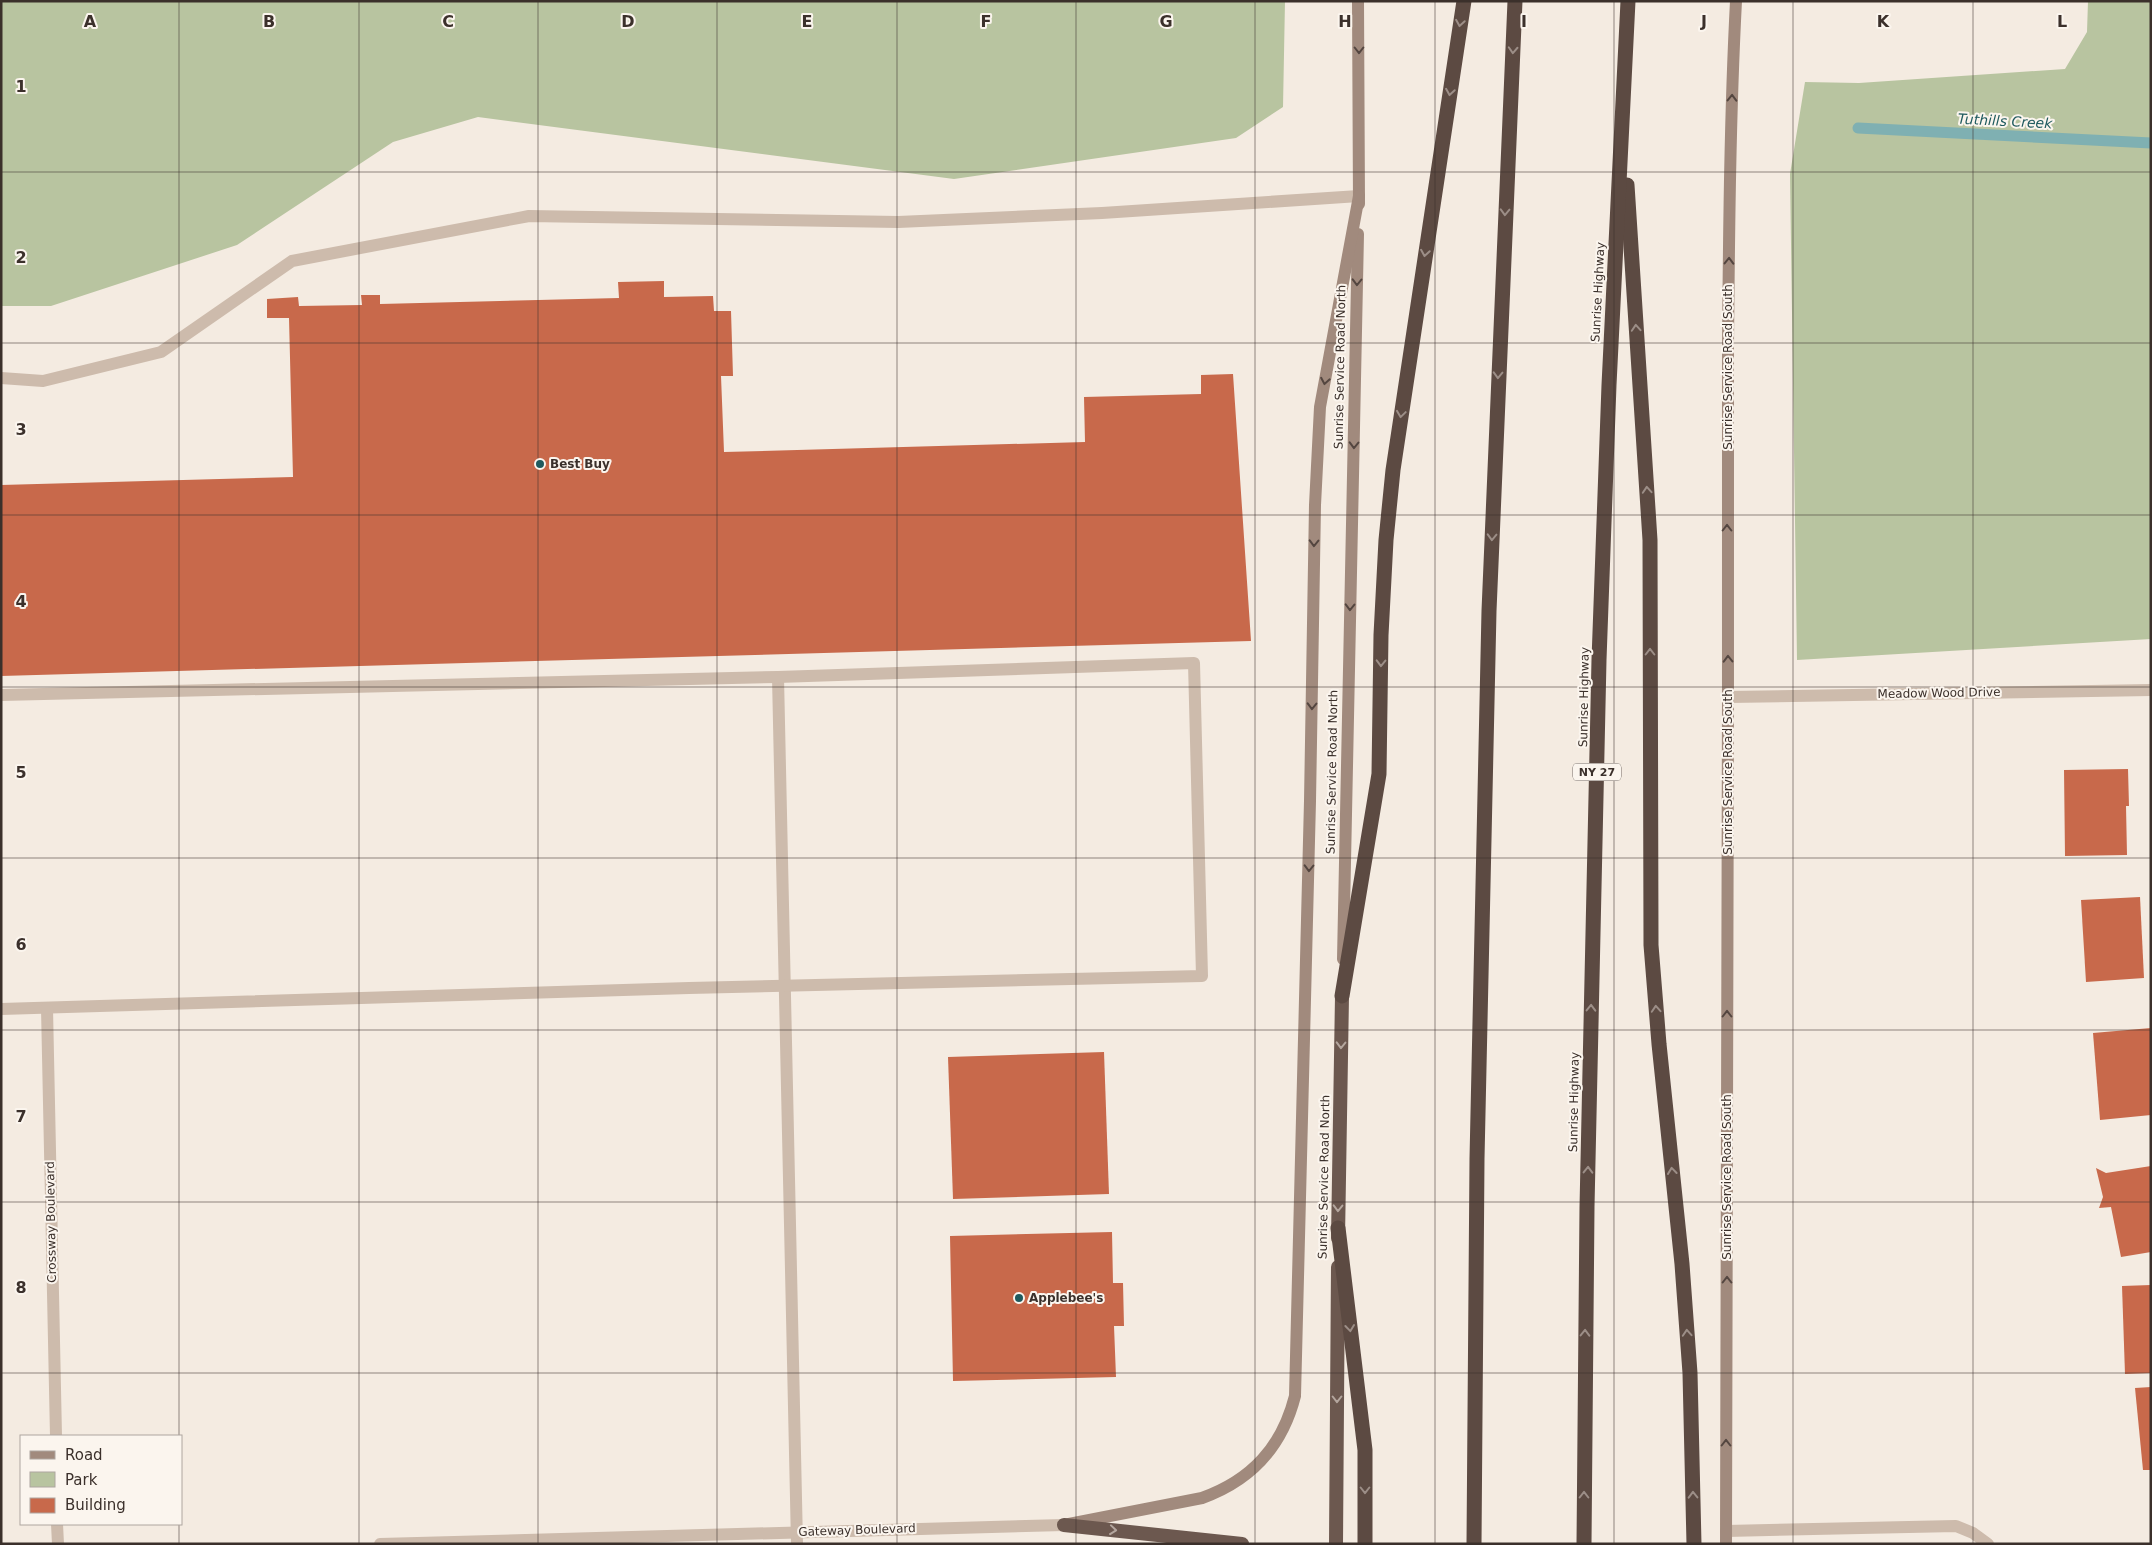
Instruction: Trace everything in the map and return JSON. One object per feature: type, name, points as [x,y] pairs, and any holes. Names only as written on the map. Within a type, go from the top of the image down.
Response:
[{"type":"highway","points":[[1342,996],[1379,774],[1382,626],[1386,540],[1393,470],[1464,1]]},
{"type":"highway","points":[[1474,1544],[1477,1159],[1489,611],[1516,1]]},
{"type":"highway","name":"Sunrise Highway","points":[[1584,1544],[1587,1197],[1600,650],[1608,386],[1628,1]]},
{"type":"highway","points":[[1623,114],[1650,540],[1652,945],[1659,1044],[1682,1264],[1688,1343],[1694,1544]]},
{"type":"highway","name":"Sunrise Service Road North","points":[[1336,1544],[1342,996]]},
{"type":"highway","points":[[1338,1228],[1364,1450],[1365,1544]]},
{"type":"highway","points":[[1064,1525],[1242,1544]]},
{"type":"main road","name":"Sunrise Service Road North","points":[[1342,996],[1359,196],[1358,1]]},
{"type":"main road","name":"Sunrise Service Road South","points":[[1726,1538],[1728,697],[1726,567],[1732,69],[1736,1]]},
{"type":"main road","points":[[1064,1525],[1202,1498],[1222,1491],[1240,1480],[1272,1449],[1291,1414],[1295,1396],[1299,1318],[1316,486],[1320,407],[1359,196]]},
{"type":"street","points":[[1,378],[43,380],[161,352],[292,261],[529,216],[898,222],[1102,213],[1359,196]]},
{"type":"street","points":[[1,695],[778,677],[1194,663],[1202,976],[1,1009]]},
{"type":"street","points":[[778,677],[797,1538]]},
{"type":"street","name":"Meadow Wood Drive","points":[[1728,697],[2151,690]]},
{"type":"street","name":"Crossway Boulevard","points":[[48,1008],[56,1435]]},
{"type":"street","points":[[57,1525],[58,1544]]},
{"type":"street","name":"Gateway Boulevard","points":[[380,1544],[797,1538],[1064,1525]]},
{"type":"street","points":[[1726,1538],[1956,1526],[1973,1533],[1988,1544]]},
{"type":"green space","points":[[1,1],[1285,1],[1283,107],[1236,138],[954,179],[478,117],[393,142],[237,245],[51,306],[1,306]]},
{"type":"green space","points":[[2088,1],[2151,1],[2151,639],[1797,660],[1790,174],[1805,82],[1859,83],[2065,69],[2087,32]]},
{"type":"building","points":[[664,281],[664,297],[713,296],[714,311],[731,311],[733,376],[721,376],[724,452],[1085,442],[1084,397],[1201,394],[1201,375],[1233,374],[1251,641],[1,676],[1,485],[293,477],[289,318],[267,318],[267,299],[298,297],[299,306],[362,305],[361,295],[380,295],[380,304],[619,298],[618,282]]},
{"type":"building","points":[[2128,769],[2129,806],[2126,806],[2127,855],[2065,856],[2064,770]]},
{"type":"building","points":[[2140,897],[2144,978],[2086,982],[2081,900]]},
{"type":"building","points":[[2151,1028],[2151,1115],[2100,1120],[2093,1033]]},
{"type":"building","points":[[1104,1052],[1109,1194],[953,1199],[948,1057]]},
{"type":"building","points":[[2151,1166],[2151,1252],[2121,1257],[2111,1207],[2099,1208],[2103,1197],[2096,1168],[2106,1173]]},
{"type":"building","points":[[1112,1232],[1113,1283],[1123,1283],[1124,1326],[1114,1326],[1116,1377],[953,1381],[950,1236]]},
{"type":"building","points":[[2151,1285],[2151,1373],[2125,1374],[2122,1286]]},
{"type":"building","points":[[2151,1387],[2151,1470],[2143,1470],[2135,1388]]},
{"type":"waterway","name":"Tuthills Creek","points":[[1858,128],[2151,143]]},
{"type":"place","name":"Best Buy","points":[[540,464]]},
{"type":"place","name":"Applebee's","points":[[1019,1298]]}]
